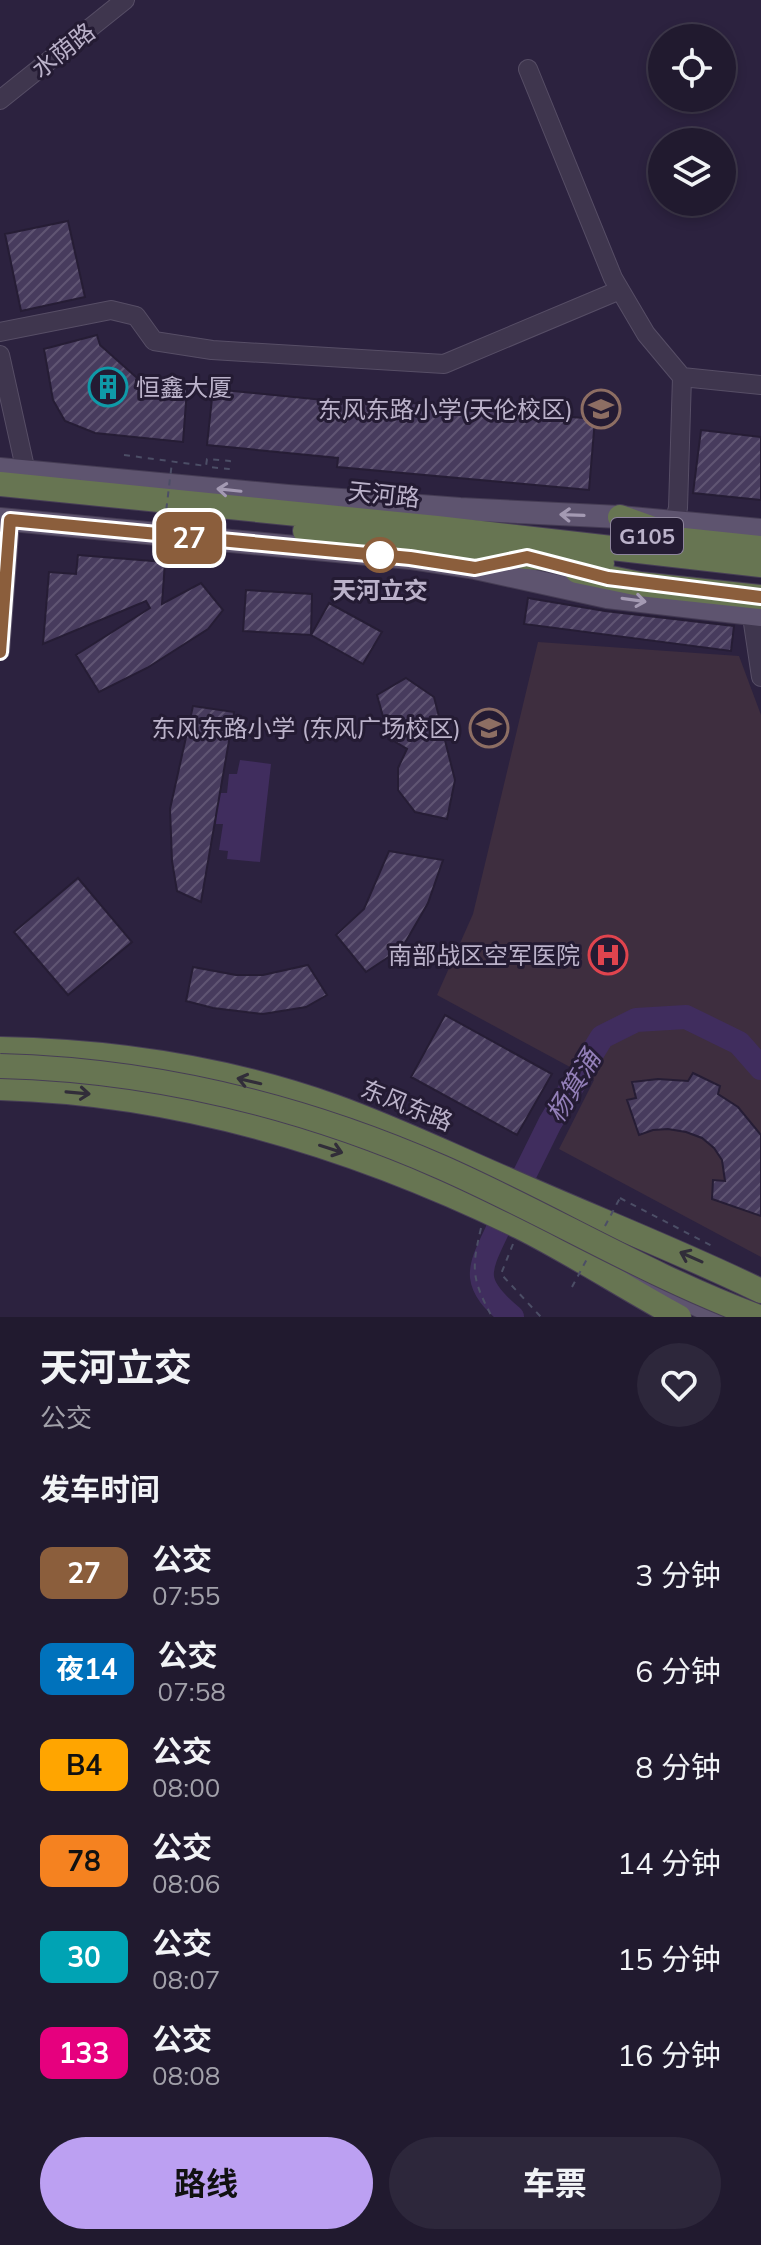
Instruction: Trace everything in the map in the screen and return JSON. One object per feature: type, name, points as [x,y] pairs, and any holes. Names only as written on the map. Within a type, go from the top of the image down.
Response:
[{"type":"highway","points":[[26,472],[59,490]]},
{"type":"highway","name":"天河路","points":[[0,484],[321,516],[530,548]]},
{"type":"highway","points":[[273,495],[321,516]]},
{"type":"highway","name":"天河路","points":[[3,513],[442,546],[530,548],[761,565]]},
{"type":"highway","points":[[620,517],[679,531]]},
{"type":"highway","name":"G105","points":[[530,548],[615,535],[679,531],[761,548]]},
{"type":"highway","points":[[475,568],[530,548]]},
{"type":"highway","name":"G105","points":[[530,548],[608,578],[757,600]]},
{"type":"highway","name":"东风东路","points":[[0,1049],[60,1050],[124,1057],[256,1083],[368,1119],[516,1184]]},
{"type":"highway","points":[[0,1066],[69,1070],[150,1080],[239,1098],[319,1121],[442,1167],[676,1283],[758,1317]]},
{"type":"highway","points":[[0,1088],[129,1100],[247,1125],[338,1151],[520,1227],[679,1317]]},
{"type":"highway","points":[[516,1184],[638,1234],[761,1291]]},
{"type":"main road","points":[[0,469],[273,495],[620,517]]},
{"type":"main road","points":[[3,513],[410,558],[475,568],[607,597],[757,600]]},
{"type":"main road","points":[[679,531],[761,530]]},
{"type":"main road","name":"东风东路","points":[[516,1184],[644,1259],[758,1317]]},
{"type":"main road","points":[[520,1227],[605,1262],[723,1317]]},
{"type":"street","name":"水荫路","points":[[0,100],[125,0]]},
{"type":"street","points":[[528,69],[613,278],[646,334],[682,377],[679,531]]},
{"type":"street","points":[[0,332],[111,310],[136,316],[154,341],[212,350],[444,364],[620,290]]},
{"type":"street","points":[[0,355],[26,472]]},
{"type":"street","points":[[682,377],[761,385]]},
{"type":"street","points":[[0,651],[3,513]]},
{"type":"street","points":[[757,600],[761,677]]},
{"type":"path","points":[[124,455],[206,466],[207,459],[230,461],[229,469],[209,467]]},
{"type":"path","points":[[158,562],[172,462]]},
{"type":"path","points":[[620,1198],[719,1250]]},
{"type":"path","points":[[485,1212],[474,1259],[476,1286],[492,1317]]},
{"type":"path","points":[[520,1227],[501,1274],[541,1317]]},
{"type":"shaded area","name":"南部战区空军医院","points":[[538,642],[739,656],[761,715],[761,1257],[559,1149],[594,1080],[437,995],[473,914]]},
{"type":"shaded area","points":[[240,760],[271,764],[260,862],[227,859],[228,851],[219,850],[223,824],[216,824],[218,793],[227,793],[229,774],[237,774]]},
{"type":"building","points":[[68,221],[85,297],[21,311],[5,234]]},
{"type":"building","name":"恒鑫大厦","points":[[97,335],[100,345],[145,385],[187,389],[183,442],[95,433],[65,421],[53,400],[44,349]]},
{"type":"building","points":[[213,389],[343,402],[343,397],[595,419],[589,490],[337,467],[338,458],[207,445]]},
{"type":"building","points":[[701,430],[761,437],[761,500],[693,493]]},
{"type":"building","points":[[78,555],[165,562],[162,604],[201,583],[223,610],[208,629],[147,668],[99,692],[76,655],[150,608],[146,601],[43,644],[49,572],[76,574]]},
{"type":"building","points":[[246,590],[312,594],[311,635],[243,631]]},
{"type":"building","points":[[528,598],[605,611],[734,626],[731,651],[524,624]]},
{"type":"building","points":[[329,603],[382,632],[363,664],[311,635]]},
{"type":"building","points":[[406,678],[434,697],[455,780],[447,819],[415,812],[398,790],[398,768],[407,749],[389,738],[377,695]]},
{"type":"building","points":[[193,706],[234,712],[201,902],[177,891],[172,861],[170,809]]},
{"type":"building","points":[[389,851],[443,860],[428,903],[402,948],[366,972],[336,935],[364,909]]},
{"type":"building","points":[[78,878],[132,942],[68,995],[14,932]]},
{"type":"building","points":[[308,965],[327,995],[306,1007],[263,1014],[213,1008],[186,1001],[193,967],[236,975],[263,975]]},
{"type":"building","points":[[445,1015],[552,1074],[517,1135],[411,1077]]},
{"type":"building","points":[[693,1073],[720,1086],[718,1094],[738,1107],[761,1135],[761,1216],[712,1199],[713,1180],[725,1181],[722,1160],[702,1138],[668,1129],[639,1135],[627,1100],[636,1098],[632,1082],[658,1079],[688,1081]]},
{"type":"waterway","name":"杨箕涌","points":[[511,1202],[550,1123],[602,1037],[636,1020],[686,1017],[739,1043],[761,1068]]},
{"type":"waterway","name":"杨箕涌","points":[[499,1227],[486,1255],[482,1275],[489,1294],[512,1317]]},
{"type":"bus line","name":"27","points":[[0,652],[10,520],[410,558],[475,568],[527,557],[579,572],[640,584],[761,597]]},
{"type":"place","name":"恒鑫大厦","points":[[108,387]]},
{"type":"place","name":"东风东路小学(天伦校区)","points":[[601,409]]},
{"type":"place","name":"天河立交","points":[[380,555]]},
{"type":"place","name":"东风东路小学 (东风广场校区)","points":[[489,728]]},
{"type":"place","name":"南部战区空军医院","points":[[608,955]]}]
